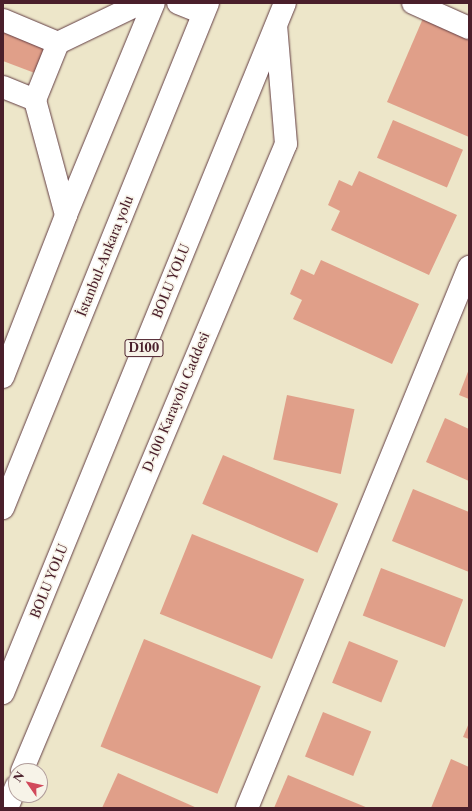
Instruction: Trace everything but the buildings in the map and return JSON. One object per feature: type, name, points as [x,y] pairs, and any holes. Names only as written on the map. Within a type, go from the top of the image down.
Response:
[{"type":"main road","points":[[66,214],[35,100],[58,43],[141,3]]},
{"type":"main road","points":[[3,377],[66,214],[154,3]]},
{"type":"main road","points":[[178,3],[206,8]]},
{"type":"main road","name":"BOLU YOLU","points":[[3,693],[286,3]]},
{"type":"main road","points":[[412,3],[469,28]]},
{"type":"main road","name":"İstanbul-Ankara yolu","points":[[3,508],[206,8]]},
{"type":"main road","points":[[3,20],[58,43]]},
{"type":"main road","name":"D-100 Karayolu Caddesi","points":[[25,763],[286,144],[276,26]]},
{"type":"main road","points":[[3,87],[35,100]]},
{"type":"main road","points":[[247,808],[469,267]]}]
